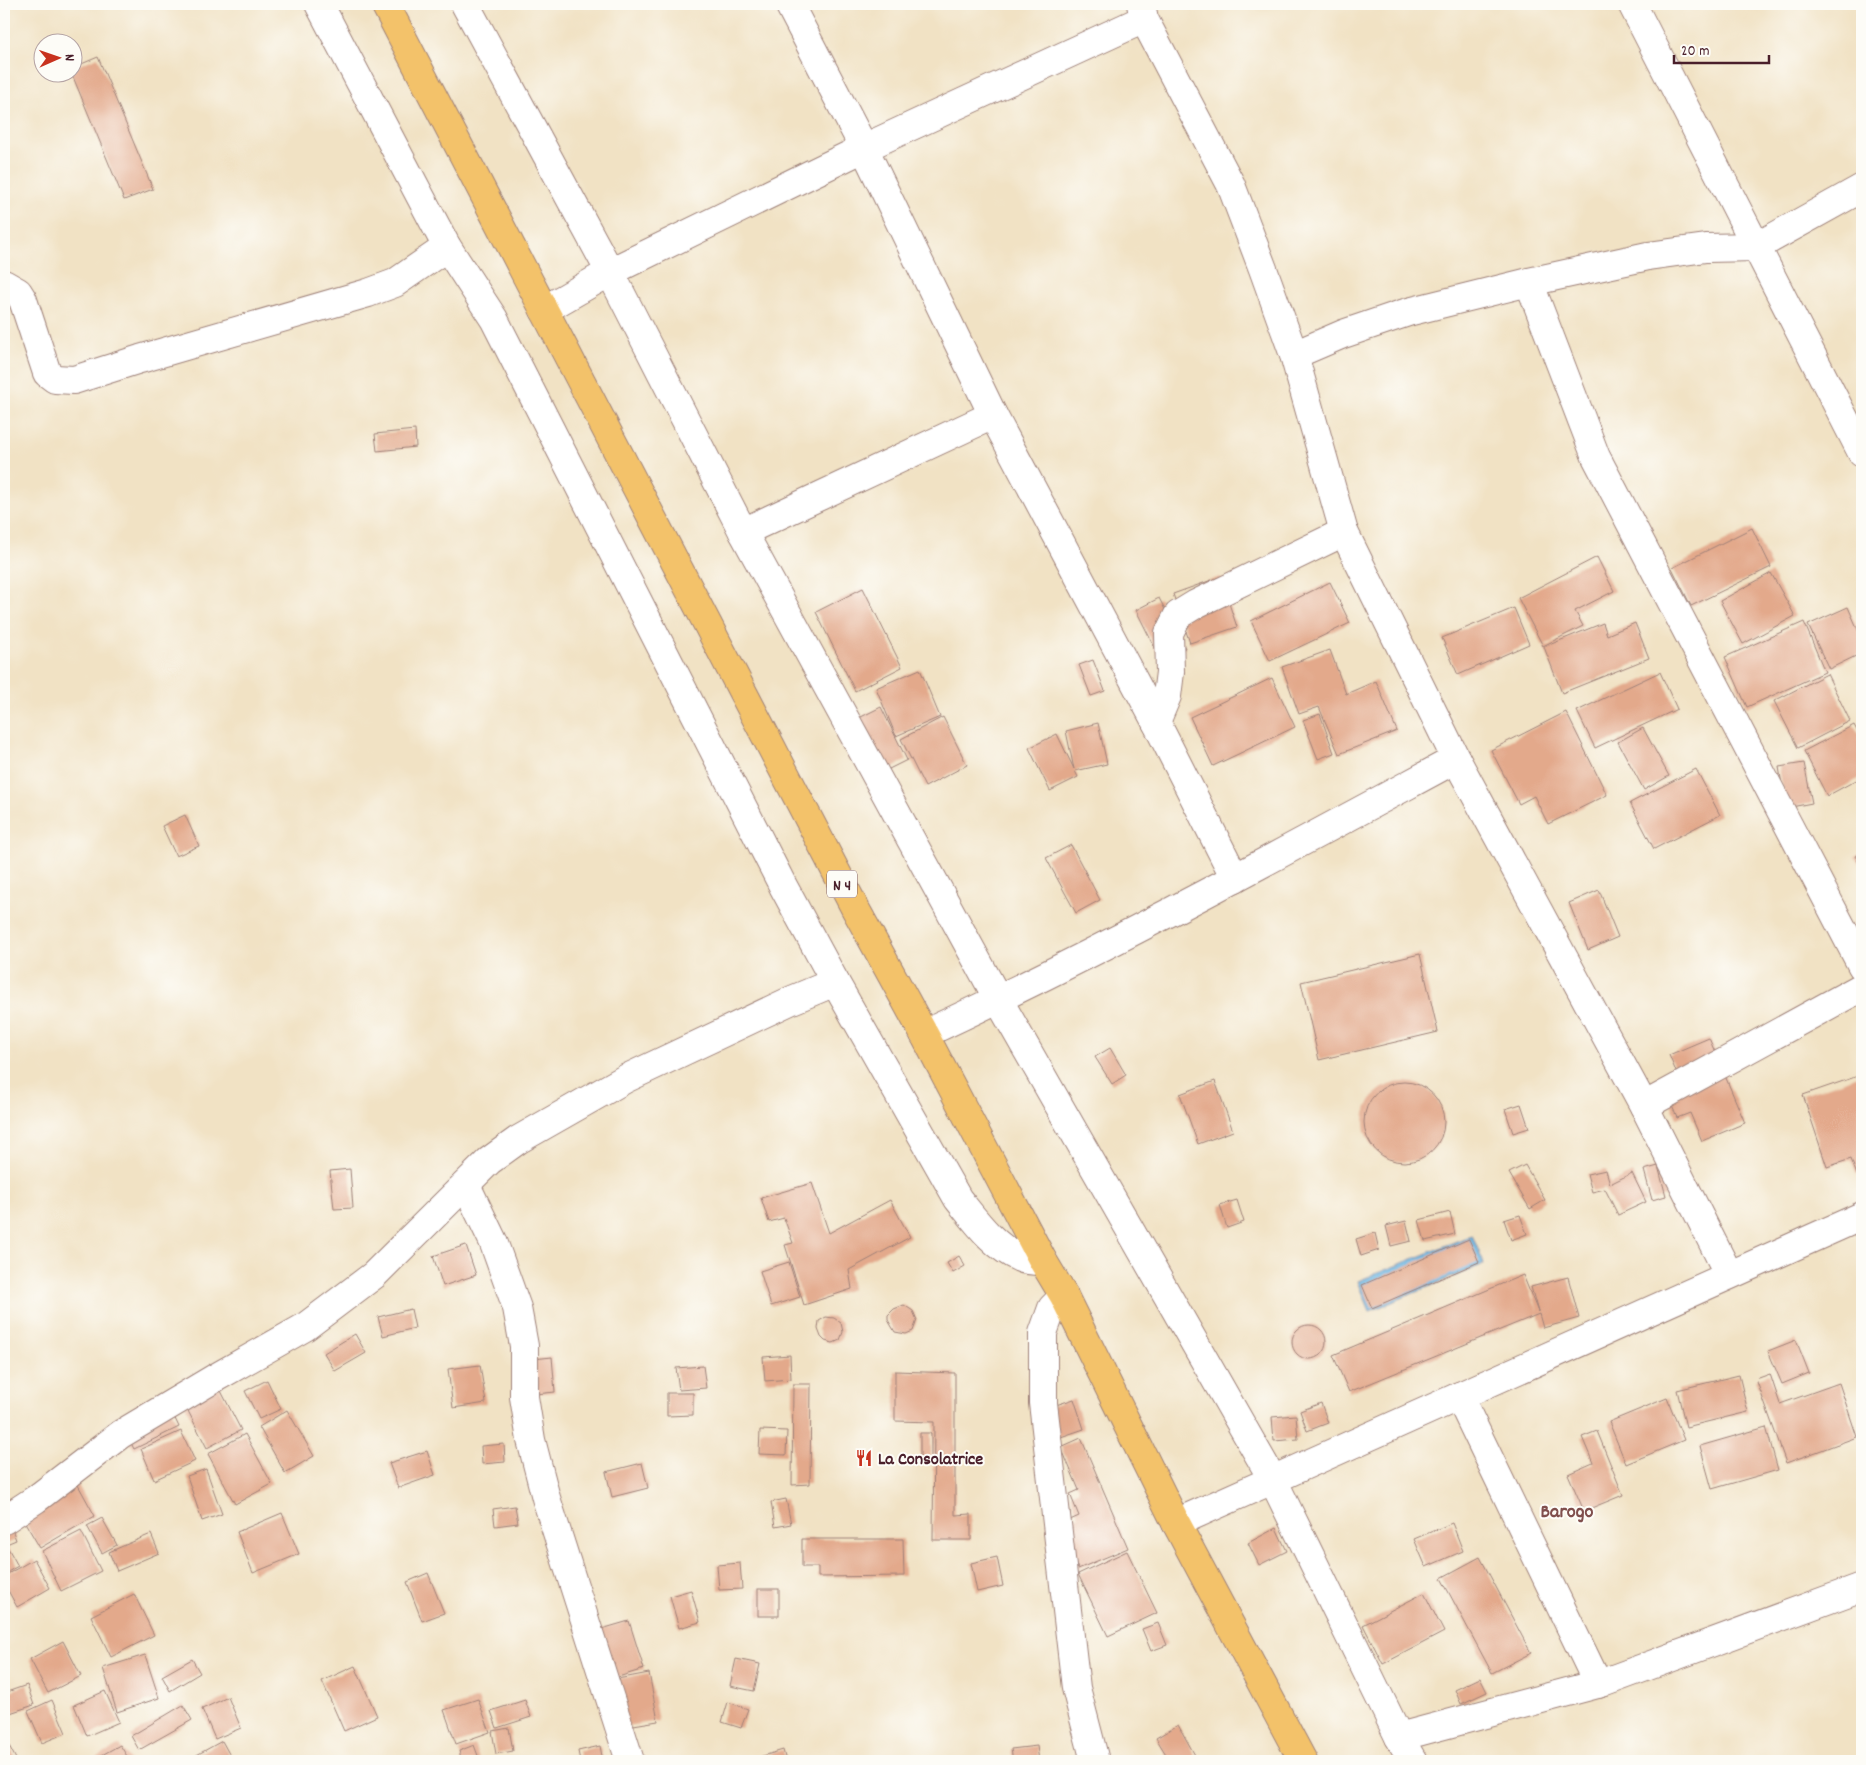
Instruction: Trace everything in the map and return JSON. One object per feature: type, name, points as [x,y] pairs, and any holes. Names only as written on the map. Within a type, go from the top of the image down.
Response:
[{"type":"highway","name":"N 4","points":[[385,4],[851,902],[924,1034],[1043,1262],[1064,1296],[1176,1523],[1302,1761]]},
{"type":"street","points":[[319,4],[447,247],[494,319],[783,886],[835,982],[958,1198],[980,1226],[1004,1250],[1021,1259],[1043,1262]]},
{"type":"street","points":[[465,4],[610,272],[743,532],[998,999],[1273,1480],[1399,1737],[1413,1761]]},
{"type":"street","points":[[789,4],[864,148],[993,415],[1156,722],[1235,878]]},
{"type":"street","points":[[1632,4],[1862,453]]},
{"type":"street","points":[[544,310],[610,272],[1143,11],[1231,185],[1294,355],[1344,532],[1456,759],[1644,1106],[1729,1275]]},
{"type":"street","points":[[1294,355],[1343,334],[1408,312],[1529,282],[1648,256],[1706,248],[1756,247],[1862,188]]},
{"type":"street","points":[[4,284],[18,292],[24,300],[47,374],[55,379],[74,380],[148,356],[368,293],[395,283],[447,247]]},
{"type":"street","points":[[1529,282],[1596,457],[1862,966]]},
{"type":"street","points":[[743,532],[993,415]]},
{"type":"street","points":[[1156,722],[1167,696],[1170,672],[1169,633],[1178,615],[1196,604],[1344,532]]},
{"type":"street","points":[[924,1034],[998,999],[1235,878],[1456,759]]},
{"type":"street","points":[[4,1520],[121,1434],[305,1327],[374,1275],[489,1162],[518,1140],[625,1079],[792,1000],[835,982]]},
{"type":"street","points":[[1644,1106],[1862,987]]},
{"type":"street","points":[[466,1185],[492,1241],[516,1308],[524,1346],[524,1397],[531,1440],[546,1498],[630,1761]]},
{"type":"street","points":[[1176,1523],[1862,1216]]},
{"type":"street","points":[[1064,1296],[1052,1308],[1043,1333],[1043,1403],[1076,1688],[1095,1761]]},
{"type":"street","points":[[1460,1396],[1598,1684]]},
{"type":"street","points":[[1399,1737],[1598,1684],[1862,1587]]},
{"type":"water","points":[[1472,1235],[1484,1264],[1370,1311],[1358,1281]]},
{"type":"building","points":[[98,57],[153,189],[124,200],[75,82],[82,82],[82,64]]},
{"type":"building","points":[[415,430],[416,447],[377,451],[375,434]]},
{"type":"building","points":[[1752,528],[1771,567],[1691,606],[1672,568]]},
{"type":"building","points":[[1597,557],[1614,591],[1575,611],[1583,626],[1543,646],[1518,598]]},
{"type":"building","points":[[1771,573],[1795,616],[1743,644],[1720,601]]},
{"type":"building","points":[[1220,577],[1237,627],[1190,643],[1173,594]]},
{"type":"building","points":[[1330,582],[1350,623],[1270,661],[1251,621]]},
{"type":"building","points":[[863,588],[902,667],[855,691],[816,612]]},
{"type":"building","points":[[1159,598],[1185,648],[1161,660],[1136,610]]},
{"type":"building","points":[[1848,607],[1862,639],[1862,653],[1829,669],[1808,625]]},
{"type":"building","points":[[1514,608],[1529,644],[1458,675],[1442,638]]},
{"type":"building","points":[[1804,622],[1825,672],[1747,707],[1725,657]]},
{"type":"building","points":[[1603,623],[1607,635],[1635,623],[1649,658],[1562,693],[1544,647]]},
{"type":"building","points":[[1330,650],[1346,694],[1376,681],[1397,731],[1339,754],[1319,707],[1299,714],[1282,667]]},
{"type":"building","points":[[1093,660],[1105,691],[1091,696],[1079,665]]},
{"type":"building","points":[[920,669],[940,717],[896,736],[876,688]]},
{"type":"building","points":[[1660,672],[1677,709],[1595,748],[1577,711]]},
{"type":"building","points":[[1827,674],[1850,721],[1798,748],[1774,701]]},
{"type":"building","points":[[1272,678],[1295,727],[1213,766],[1190,717]]},
{"type":"building","points":[[881,707],[907,760],[883,772],[857,719]]},
{"type":"building","points":[[1566,712],[1607,795],[1548,824],[1534,796],[1519,804],[1491,750]]},
{"type":"building","points":[[1320,714],[1334,753],[1318,759],[1303,720]]},
{"type":"building","points":[[943,717],[967,765],[925,787],[901,739]]},
{"type":"building","points":[[1098,723],[1107,764],[1075,771],[1078,777],[1050,791],[1029,748],[1057,734],[1074,769],[1066,731]]},
{"type":"building","points":[[1854,725],[1862,740],[1862,777],[1827,796],[1804,751]]},
{"type":"building","points":[[1643,728],[1669,776],[1644,790],[1618,742]]},
{"type":"building","points":[[1804,763],[1812,803],[1786,808],[1779,767]]},
{"type":"building","points":[[1696,769],[1720,815],[1654,849],[1630,803]]},
{"type":"building","points":[[185,815],[199,846],[176,856],[162,826]]},
{"type":"building","points":[[1071,845],[1100,900],[1076,913],[1046,858]]},
{"type":"building","points":[[1862,852],[1862,868],[1855,856]]},
{"type":"building","points":[[1599,890],[1618,937],[1588,950],[1569,903]]},
{"type":"building","points":[[1420,954],[1438,1032],[1319,1060],[1301,982]]},
{"type":"building","points":[[1709,1038],[1745,1123],[1702,1141],[1690,1113],[1677,1118],[1664,1086],[1679,1079],[1669,1055]]},
{"type":"building","points":[[1110,1048],[1126,1075],[1112,1084],[1095,1057]]},
{"type":"building","points":[[1858,1076],[1862,1090],[1862,1173],[1857,1175],[1851,1159],[1827,1167],[1803,1095]]},
{"type":"building","points":[[1215,1081],[1233,1131],[1198,1144],[1180,1094]]},
{"type":"building","points":[[1396,1082],[1412,1082],[1433,1093],[1444,1114],[1444,1130],[1433,1151],[1412,1162],[1396,1162],[1382,1156],[1370,1144],[1364,1130],[1364,1114],[1370,1100],[1382,1088]]},
{"type":"building","points":[[1521,1104],[1529,1128],[1513,1133],[1505,1109]]},
{"type":"building","points":[[1525,1165],[1545,1200],[1530,1209],[1509,1173]]},
{"type":"building","points":[[1658,1166],[1666,1196],[1652,1200],[1644,1170]]},
{"type":"building","points":[[350,1169],[353,1208],[334,1209],[330,1171]]},
{"type":"building","points":[[1606,1170],[1610,1184],[1632,1173],[1646,1202],[1618,1215],[1605,1189],[1592,1192],[1587,1174]]},
{"type":"building","points":[[812,1183],[829,1233],[890,1200],[910,1237],[849,1270],[852,1289],[804,1305],[785,1245],[793,1243],[784,1218],[769,1222],[761,1198]]},
{"type":"building","points":[[1237,1200],[1244,1222],[1227,1228],[1220,1205]]},
{"type":"building","points":[[1450,1212],[1455,1234],[1425,1241],[1419,1220]]},
{"type":"building","points":[[1520,1215],[1527,1234],[1511,1240],[1504,1220]]},
{"type":"building","points":[[1406,1221],[1411,1241],[1391,1246],[1386,1226]]},
{"type":"building","points":[[1375,1233],[1379,1250],[1361,1256],[1356,1239]]},
{"type":"building","points":[[1469,1239],[1479,1262],[1372,1308],[1362,1285]]},
{"type":"building","points":[[466,1245],[476,1275],[443,1286],[433,1256]]},
{"type":"building","points":[[959,1256],[965,1266],[953,1273],[947,1263]]},
{"type":"building","points":[[789,1262],[800,1297],[771,1306],[760,1271]]},
{"type":"building","points":[[1523,1275],[1538,1312],[1531,1287],[1568,1277],[1579,1318],[1543,1328],[1539,1314],[1349,1392],[1333,1355]]},
{"type":"building","points":[[904,1305],[913,1311],[917,1320],[913,1331],[906,1334],[895,1332],[888,1320],[888,1315],[894,1309]]},
{"type":"building","points":[[411,1309],[415,1328],[383,1336],[378,1317]]},
{"type":"building","points":[[826,1317],[834,1318],[841,1323],[843,1332],[840,1340],[833,1343],[825,1341],[818,1329],[819,1321]]},
{"type":"building","points":[[1309,1325],[1316,1326],[1321,1330],[1325,1335],[1325,1349],[1321,1354],[1316,1358],[1309,1359],[1302,1358],[1297,1354],[1293,1349],[1292,1342],[1293,1335],[1297,1330],[1302,1326]]},
{"type":"building","points":[[355,1334],[366,1353],[335,1371],[324,1353]]},
{"type":"building","points":[[1796,1340],[1809,1373],[1782,1384],[1768,1351]]},
{"type":"building","points":[[790,1355],[791,1379],[765,1381],[763,1357]]},
{"type":"building","points":[[552,1357],[555,1392],[517,1396],[514,1361]]},
{"type":"building","points":[[480,1365],[486,1403],[453,1408],[448,1369]]},
{"type":"building","points":[[703,1366],[706,1388],[679,1390],[676,1368]]},
{"type":"building","points":[[895,1371],[955,1373],[955,1515],[971,1514],[971,1540],[933,1540],[934,1422],[895,1421]]},
{"type":"building","points":[[1770,1374],[1780,1404],[1839,1383],[1857,1437],[1786,1463],[1756,1379]]},
{"type":"building","points":[[1739,1375],[1748,1412],[1686,1427],[1677,1390]]},
{"type":"building","points":[[267,1380],[281,1409],[259,1419],[245,1391]]},
{"type":"building","points":[[793,1384],[811,1384],[810,1484],[792,1485]]},
{"type":"building","points":[[219,1387],[241,1430],[207,1448],[185,1405]]},
{"type":"building","points":[[667,1393],[693,1393],[693,1415],[667,1416]]},
{"type":"building","points":[[1667,1398],[1684,1440],[1626,1464],[1609,1422]]},
{"type":"building","points":[[1074,1399],[1084,1429],[1049,1441],[1038,1411]]},
{"type":"building","points":[[1321,1403],[1328,1423],[1307,1431],[1300,1411]]},
{"type":"building","points":[[171,1410],[179,1427],[134,1449],[126,1433]]},
{"type":"building","points":[[287,1410],[314,1456],[285,1473],[259,1427]]},
{"type":"building","points":[[1296,1415],[1298,1439],[1274,1441],[1272,1417]]},
{"type":"building","points":[[1766,1427],[1778,1470],[1712,1489],[1700,1446]]},
{"type":"building","points":[[760,1430],[787,1431],[786,1455],[759,1454]]},
{"type":"building","points":[[181,1431],[195,1461],[154,1480],[141,1449]]},
{"type":"building","points":[[1597,1431],[1623,1495],[1584,1511],[1568,1474],[1593,1463],[1582,1437]]},
{"type":"building","points":[[920,1433],[931,1433],[931,1463],[920,1462]]},
{"type":"building","points":[[245,1434],[272,1484],[235,1504],[208,1454]]},
{"type":"building","points":[[1081,1438],[1128,1548],[1078,1569],[1059,1525],[1079,1516],[1070,1494],[1079,1490],[1061,1447]]},
{"type":"building","points":[[504,1444],[505,1462],[482,1464],[481,1446]]},
{"type":"building","points":[[427,1451],[435,1475],[398,1488],[389,1463]]},
{"type":"building","points":[[642,1463],[648,1488],[612,1497],[606,1472]]},
{"type":"building","points":[[206,1469],[222,1514],[202,1521],[187,1476]]},
{"type":"building","points":[[72,1474],[95,1516],[40,1548],[16,1507]]},
{"type":"building","points":[[786,1499],[791,1524],[775,1527],[771,1502]]},
{"type":"building","points":[[515,1506],[518,1523],[495,1526],[493,1509]]},
{"type":"building","points":[[282,1513],[299,1554],[253,1573],[237,1532]]},
{"type":"building","points":[[7,1515],[16,1540],[4,1545],[4,1516]]},
{"type":"building","points":[[102,1518],[117,1545],[102,1553],[87,1526]]},
{"type":"building","points":[[1452,1523],[1463,1551],[1426,1567],[1414,1539]]},
{"type":"building","points":[[1276,1528],[1287,1551],[1259,1565],[1248,1543]]},
{"type":"building","points":[[81,1531],[101,1571],[61,1591],[42,1551]]},
{"type":"building","points":[[151,1534],[159,1553],[117,1571],[109,1552]]},
{"type":"building","points":[[802,1539],[903,1539],[904,1576],[818,1577],[818,1567],[802,1567]]},
{"type":"building","points":[[8,1548],[18,1566],[4,1574],[4,1551]]},
{"type":"building","points":[[1127,1551],[1157,1613],[1108,1636],[1078,1574]]},
{"type":"building","points":[[997,1557],[1003,1586],[977,1592],[971,1563]]},
{"type":"building","points":[[1480,1557],[1531,1653],[1492,1673],[1441,1578]]},
{"type":"building","points":[[34,1559],[50,1588],[17,1607],[4,1583],[4,1576]]},
{"type":"building","points":[[740,1563],[742,1589],[719,1590],[717,1565]]},
{"type":"building","points":[[428,1573],[444,1613],[422,1621],[407,1582]]},
{"type":"building","points":[[758,1589],[779,1589],[779,1616],[758,1616]]},
{"type":"building","points":[[691,1590],[700,1622],[679,1628],[670,1596]]},
{"type":"building","points":[[1424,1593],[1444,1632],[1383,1664],[1363,1625]]},
{"type":"building","points":[[134,1594],[154,1635],[111,1657],[91,1616]]},
{"type":"building","points":[[629,1621],[644,1669],[602,1682],[588,1633]]},
{"type":"building","points":[[1158,1623],[1167,1645],[1151,1651],[1142,1629]]},
{"type":"building","points":[[63,1641],[81,1676],[48,1693],[30,1659]]},
{"type":"building","points":[[145,1655],[159,1698],[117,1712],[103,1668]]},
{"type":"building","points":[[192,1659],[200,1673],[170,1691],[162,1676]]},
{"type":"building","points":[[736,1659],[760,1664],[754,1691],[730,1686]]},
{"type":"building","points":[[355,1666],[377,1716],[344,1731],[322,1681]]},
{"type":"building","points":[[649,1673],[658,1721],[621,1727],[612,1680]]},
{"type":"building","points":[[1480,1678],[1487,1692],[1461,1704],[1455,1690]]},
{"type":"building","points":[[27,1685],[34,1705],[4,1715],[4,1693]]},
{"type":"building","points":[[105,1691],[119,1722],[87,1736],[74,1705]]},
{"type":"building","points":[[228,1697],[241,1728],[215,1739],[202,1709]]},
{"type":"building","points":[[478,1699],[490,1732],[456,1744],[444,1710]]},
{"type":"building","points":[[52,1700],[66,1733],[42,1743],[28,1711]]},
{"type":"building","points":[[525,1700],[531,1717],[497,1728],[491,1711]]},
{"type":"building","points":[[728,1702],[748,1709],[741,1728],[722,1722]]},
{"type":"building","points":[[183,1705],[192,1720],[139,1750],[131,1736]]},
{"type":"building","points":[[1178,1725],[1196,1757],[1188,1761],[1170,1761],[1156,1738]]},
{"type":"building","points":[[509,1728],[513,1751],[496,1754],[492,1731]]},
{"type":"building","points":[[4,1736],[17,1761],[4,1761]]},
{"type":"building","points":[[222,1741],[233,1761],[195,1761],[193,1757]]},
{"type":"building","points":[[120,1745],[130,1761],[91,1761]]},
{"type":"building","points":[[474,1745],[480,1761],[462,1761],[459,1751]]},
{"type":"building","points":[[600,1746],[603,1761],[580,1761],[578,1751]]},
{"type":"building","points":[[1037,1746],[1039,1761],[1013,1761],[1011,1749]]},
{"type":"building","points":[[783,1750],[786,1761],[757,1761],[756,1758]]},
{"type":"place","name":"La Consolatrice","points":[[864,1458]]},
{"type":"district","name":"Barogo","points":[[1567,1510]]}]
